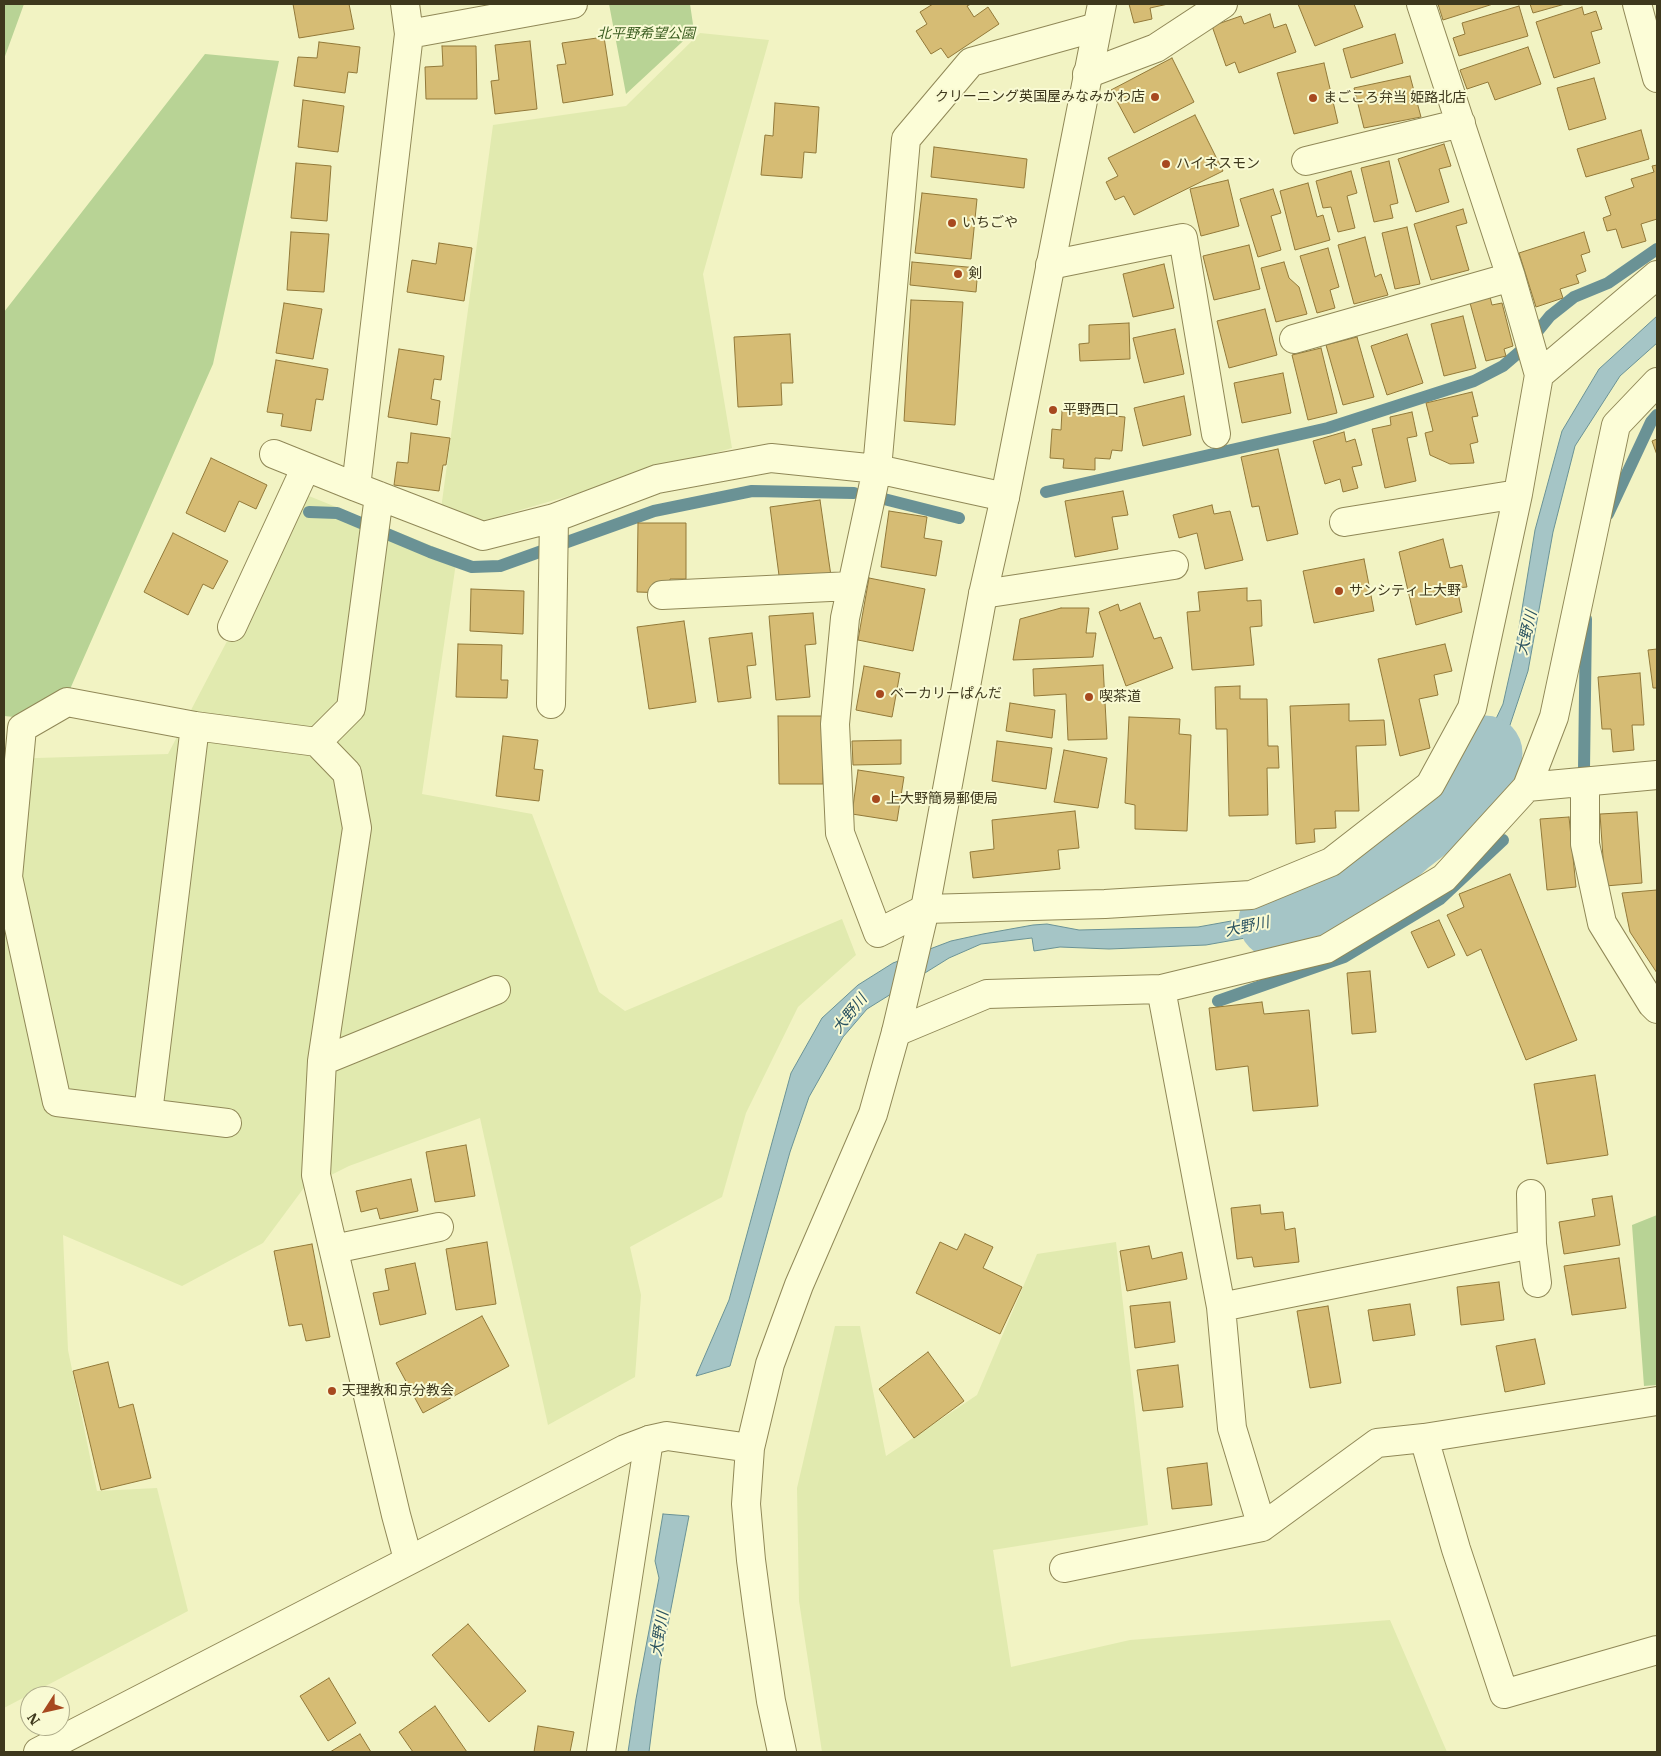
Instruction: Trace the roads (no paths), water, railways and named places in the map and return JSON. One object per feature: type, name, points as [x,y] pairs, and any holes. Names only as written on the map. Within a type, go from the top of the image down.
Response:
[{"type":"street","points":[[317,742],[351,708],[368,492],[409,34],[406,4]]},
{"type":"street","points":[[409,34],[573,4]]},
{"type":"street","points":[[1087,74],[1156,48],[1223,4]]},
{"type":"street","points":[[1099,15],[971,62],[906,138],[877,468],[845,618],[835,724],[840,833],[878,933],[925,909],[1105,904],[1251,895],[1331,862],[1430,785],[1472,708],[1518,494],[1539,375],[1511,278],[1421,4]]},
{"type":"street","points":[[1637,4],[1657,78]]},
{"type":"street","points":[[782,1752],[771,1701],[751,1560],[746,1504],[750,1448],[770,1364],[799,1285],[873,1114],[896,1032],[925,909],[983,594],[1005,497],[1099,15]]},
{"type":"street","points":[[1306,161],[1461,123]]},
{"type":"street","points":[[1050,265],[1183,238],[1216,434]]},
{"type":"street","points":[[1539,375],[1657,275]]},
{"type":"street","points":[[1294,339],[1511,278]]},
{"type":"street","points":[[896,1032],[988,994],[1161,989],[1326,949],[1444,878],[1527,787],[1554,717],[1616,425],[1657,382]]},
{"type":"street","points":[[274,454],[483,536],[554,518],[657,479],[771,458],[877,468],[1005,497]]},
{"type":"street","points":[[232,627],[306,467]]},
{"type":"street","points":[[1344,522],[1518,494]]},
{"type":"street","points":[[551,704],[554,518]]},
{"type":"street","points":[[983,594],[1174,565]]},
{"type":"street","points":[[662,595],[851,586]]},
{"type":"street","points":[[227,1123],[57,1102],[8,877],[22,728],[67,702],[195,726],[317,742],[347,773],[357,828],[322,1062],[316,1175],[408,1560]]},
{"type":"street","points":[[148,1113],[195,726]]},
{"type":"street","points":[[1527,787],[1657,775]]},
{"type":"street","points":[[1585,782],[1585,844],[1602,923],[1652,1004],[1657,1009]]},
{"type":"street","points":[[1161,989],[1221,1307],[1232,1428],[1262,1527]]},
{"type":"street","points":[[322,1062],[496,990]]},
{"type":"street","points":[[1531,1194],[1532,1244],[1537,1284]]},
{"type":"street","points":[[334,1249],[440,1228]]},
{"type":"street","points":[[1221,1307],[1532,1244]]},
{"type":"street","points":[[1064,1568],[1262,1527],[1378,1443],[1424,1438],[1657,1401]]},
{"type":"street","points":[[38,1752],[625,1449],[649,1440],[667,1436],[750,1448]]},
{"type":"street","points":[[1424,1438],[1456,1549],[1504,1694],[1657,1650]]},
{"type":"street","points":[[600,1752],[649,1440]]},
{"type":"water","points":[[1657,316],[1657,343],[1620,376],[1575,446],[1553,532],[1528,671],[1502,749],[1482,788],[1461,814],[1409,863],[1374,889],[1326,916],[1290,930],[1206,945],[1109,949],[1060,947],[1034,951],[1032,938],[981,944],[949,958],[867,1009],[843,1037],[809,1097],[790,1152],[730,1366],[696,1376],[729,1300],[791,1073],[822,1018],[858,985],[893,963],[951,941],[983,934],[1047,924],[1079,930],[1198,927],[1270,914],[1318,902],[1365,874],[1416,831],[1449,798],[1484,744],[1503,704],[1516,646],[1535,530],[1562,431],[1599,369]]},
{"type":"water","points":[[663,1514],[689,1516],[660,1665],[649,1752],[628,1752],[659,1578],[655,1561]]},
{"type":"waterway","points":[[1046,492],[1328,428],[1474,381],[1503,366],[1524,348],[1550,316],[1574,297],[1608,283],[1657,249]]},
{"type":"waterway","points":[[1608,514],[1651,422],[1657,415]]},
{"type":"waterway","points":[[309,512],[337,513],[430,552],[472,567],[500,566],[654,511],[752,491],[854,493]]},
{"type":"waterway","points":[[884,499],[959,518]]},
{"type":"waterway","points":[[1584,769],[1586,619]]},
{"type":"waterway","name":"大野川","points":[[1276,921],[1321,912],[1403,840],[1470,788],[1485,753]]},
{"type":"waterway","points":[[1218,1001],[1344,957],[1440,899],[1503,840]]},
{"type":"place","name":"クリーニング英国屋みなみかわ店","points":[[1155,97]]},
{"type":"place","name":"まごころ弁当 姫路北店","points":[[1313,98]]},
{"type":"place","name":"ハイネスモン","points":[[1166,164]]},
{"type":"place","name":"いちごや","points":[[952,223]]},
{"type":"place","name":"剣","points":[[958,274]]},
{"type":"place","name":"平野西口","points":[[1053,410]]},
{"type":"place","name":"サンシティ上大野","points":[[1339,591]]},
{"type":"place","name":"ベーカリーぱんだ","points":[[880,694]]},
{"type":"place","name":"喫茶道","points":[[1089,697]]},
{"type":"place","name":"上大野簡易郵便局","points":[[876,799]]},
{"type":"place","name":"天理教和京分教会","points":[[332,1391]]},
{"type":"park label","name":"北平野希望公園","points":[[646,34]]}]
